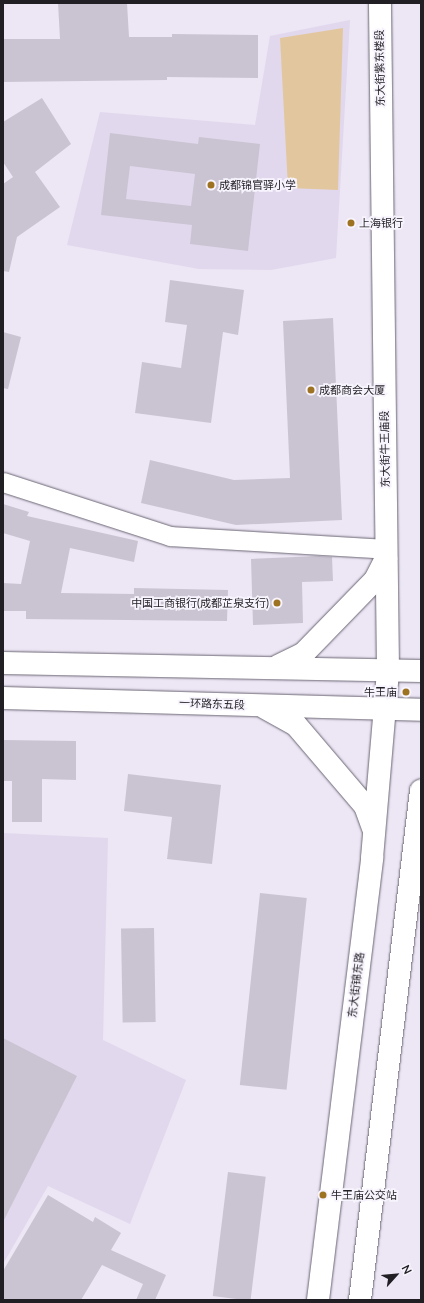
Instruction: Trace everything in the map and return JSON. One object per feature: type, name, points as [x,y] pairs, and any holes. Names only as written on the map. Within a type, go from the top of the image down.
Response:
[{"type":"main road","name":"东大街紫东楼段","points":[[380,3],[381,133]]},
{"type":"main road","name":"东大街牛王庙段","points":[[381,133],[388,670]]},
{"type":"main road","points":[[276,668],[303,654],[375,580],[386,553]]},
{"type":"main road","points":[[3,663],[421,671]]},
{"type":"main road","name":"东大街锦东路","points":[[318,1300],[374,832],[388,670]]},
{"type":"main road","name":"一环路东五段","points":[[3,698],[421,710]]},
{"type":"main road","points":[[262,706],[296,725],[365,806],[374,832]]},
{"type":"main road","points":[[360,1300],[418,829],[421,791]]},
{"type":"street","points":[[3,482],[170,536],[386,553]]},
{"type":"shaded area","name":"成都锦官驿小学","points":[[350,20],[336,258],[271,270],[199,269],[67,245],[100,112],[255,125],[270,36]]},
{"type":"shaded area","points":[[343,28],[338,190],[288,188],[280,38]]},
{"type":"shaded area","points":[[3,833],[108,838],[103,1040],[186,1080],[130,1224],[48,1186],[3,1264]]},
{"type":"building","points":[[58,3],[127,3],[129,37],[172,37],[172,34],[258,35],[258,78],[167,77],[167,80],[3,82],[3,39],[60,39]]},
{"type":"building","points":[[42,98],[71,144],[35,172],[60,207],[17,237],[9,272],[3,271],[3,184],[13,177],[3,162],[3,122]]},
{"type":"building","points":[[110,133],[198,144],[199,137],[260,144],[248,251],[190,244],[192,225],[101,215]],"holes":[[[130,166],[195,174],[191,206],[126,199]]]},
{"type":"building","points":[[170,280],[244,290],[238,335],[223,332],[211,423],[135,413],[142,362],[181,368],[187,325],[165,322]]},
{"type":"building","name":"成都商会大厦","points":[[333,318],[342,520],[236,525],[141,503],[150,460],[234,480],[290,478],[283,321]]},
{"type":"building","points":[[3,332],[21,337],[8,389],[3,388]]},
{"type":"building","points":[[3,504],[29,512],[27,516],[138,541],[134,562],[70,548],[61,593],[134,594],[134,588],[228,590],[227,621],[26,619],[26,611],[3,611],[3,583],[21,584],[30,541],[3,533]]},
{"type":"building","name":"中国工商银行(成都芷泉支行)","points":[[319,556],[332,557],[333,581],[302,582],[303,623],[253,625],[251,559]]},
{"type":"building","points":[[3,740],[76,741],[76,780],[42,779],[42,822],[12,822],[12,781],[3,781]]},
{"type":"building","points":[[128,774],[221,785],[212,864],[167,859],[172,817],[124,811]]},
{"type":"building","points":[[260,893],[307,898],[287,1090],[240,1085]]},
{"type":"building","points":[[154,928],[156,1022],[123,1023],[121,929]]},
{"type":"building","points":[[3,1038],[77,1076],[3,1222]]},
{"type":"building","points":[[228,1172],[266,1177],[251,1300],[213,1296]]},
{"type":"building","points":[[48,1195],[93,1222],[95,1217],[121,1233],[111,1250],[166,1275],[155,1300],[136,1300],[143,1284],[102,1265],[81,1300],[3,1300],[3,1271]]},
{"type":"place","name":"成都锦官驿小学","points":[[211,185]]},
{"type":"place","name":"上海银行","points":[[351,223]]},
{"type":"place","name":"成都商会大厦","points":[[311,390]]},
{"type":"place","name":"中国工商银行(成都芷泉支行)","points":[[277,603]]},
{"type":"place","name":"牛王庙","points":[[406,692]]},
{"type":"place","name":"牛王庙公交站","points":[[323,1195]]}]
